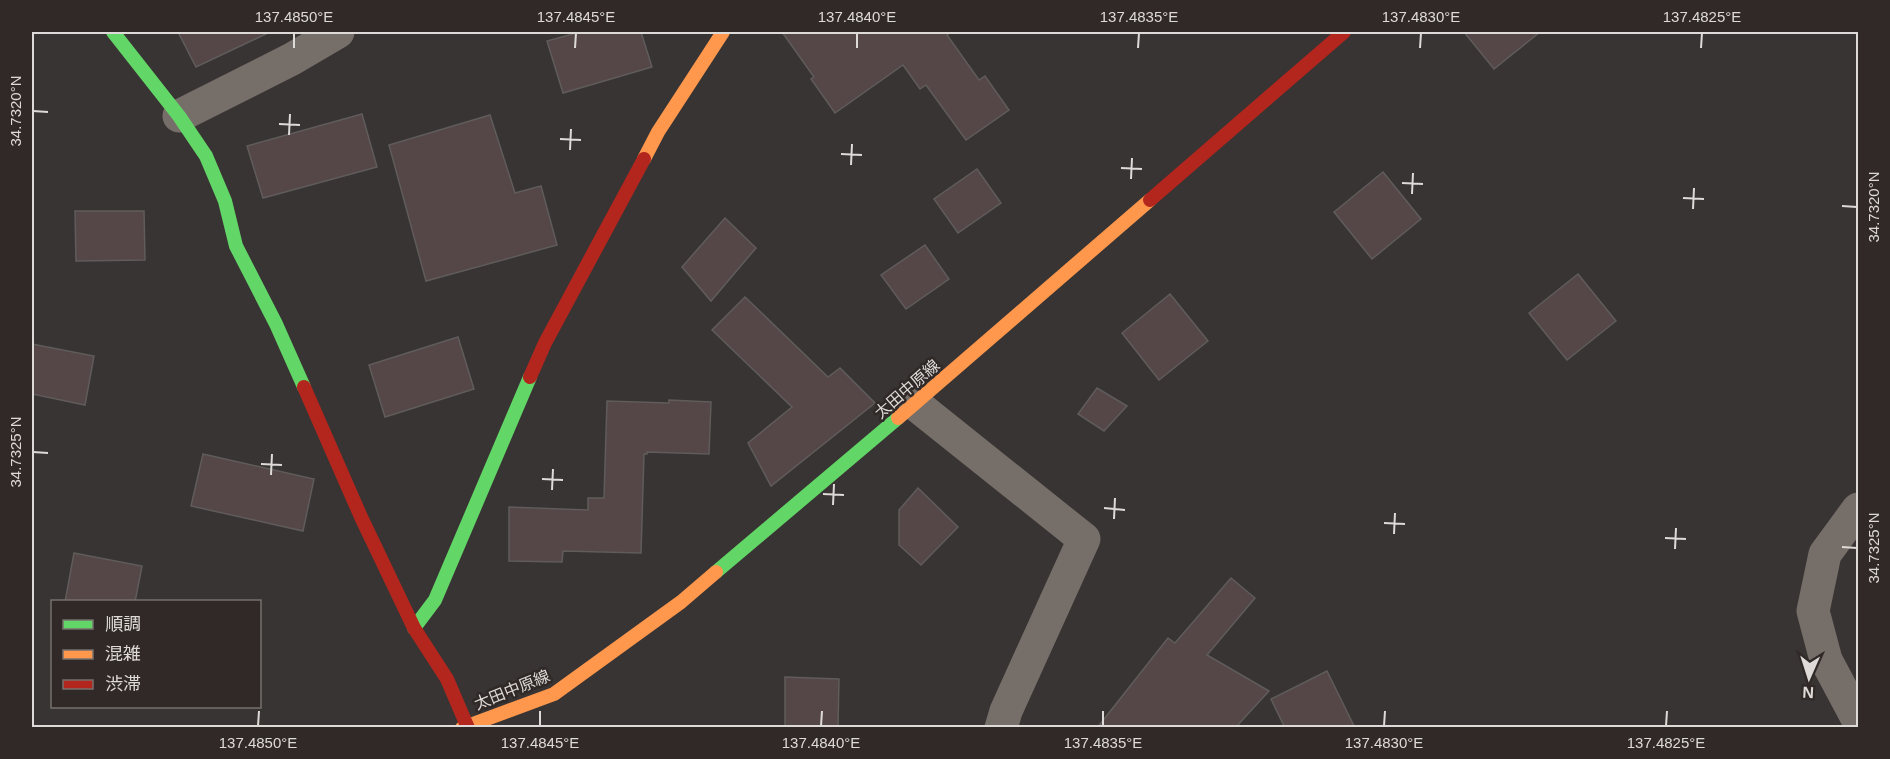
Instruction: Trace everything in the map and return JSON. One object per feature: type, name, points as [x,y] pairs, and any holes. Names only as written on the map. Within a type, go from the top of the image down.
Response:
[{"type":"street","points":[[113,32],[206,156],[225,201],[236,246],[276,324],[361,517],[414,628],[447,679],[466,727]]},
{"type":"street","points":[[178,116],[283,64],[338,32]]},
{"type":"street","points":[[414,628],[435,600],[544,343],[658,132],[723,32]]},
{"type":"street","name":"太田中原線","points":[[466,727],[554,694],[681,602],[915,404],[1344,32]]},
{"type":"street","points":[[915,404],[1084,539],[1006,711],[1001,728]]},
{"type":"street","points":[[1858,508],[1824,554],[1812,611],[1826,660],[1858,720]]},
{"type":"building","points":[[178,32],[270,32],[196,67]]},
{"type":"building","points":[[580,32],[641,32],[652,67],[563,93],[547,41]]},
{"type":"building","points":[[782,32],[951,32],[947,35],[979,80],[985,76],[1009,110],[966,140],[926,85],[920,89],[903,65],[835,113],[811,79],[814,77]]},
{"type":"building","points":[[1464,32],[1540,32],[1494,69]]},
{"type":"building","points":[[362,114],[377,167],[263,198],[247,146]]},
{"type":"building","points":[[490,115],[515,193],[541,186],[557,245],[426,281],[389,145]]},
{"type":"building","points":[[977,169],[1001,203],[958,233],[934,199]]},
{"type":"building","points":[[1383,172],[1421,219],[1372,259],[1334,212]]},
{"type":"building","points":[[75,211],[144,211],[145,260],[76,261]]},
{"type":"building","points":[[725,218],[756,248],[711,301],[682,267]]},
{"type":"building","points":[[925,245],[949,279],[906,309],[881,275]]},
{"type":"building","points":[[1578,274],[1616,321],[1567,360],[1529,313]]},
{"type":"building","points":[[1170,294],[1208,341],[1159,380],[1122,333]]},
{"type":"building","points":[[745,297],[828,377],[840,368],[875,403],[771,486],[748,443],[792,407],[712,330]]},
{"type":"building","points":[[458,337],[474,389],[385,417],[369,365]]},
{"type":"building","points":[[32,344],[94,356],[85,405],[32,394]]},
{"type":"building","points":[[1097,388],[1127,406],[1104,431],[1078,414]]},
{"type":"building","points":[[669,400],[711,402],[709,454],[647,452],[644,454],[641,553],[563,551],[562,562],[509,561],[509,507],[588,510],[588,498],[604,498],[607,401],[669,403]]},
{"type":"building","points":[[203,454],[314,479],[303,531],[191,506]]},
{"type":"building","points":[[918,488],[958,527],[921,565],[899,545],[899,510]]},
{"type":"building","points":[[74,553],[142,566],[135,600],[65,600]]},
{"type":"building","points":[[1231,578],[1255,598],[1207,655],[1269,691],[1235,728],[1097,728],[1168,638],[1175,643]]},
{"type":"building","points":[[1327,671],[1355,728],[1285,728],[1271,699]]},
{"type":"building","points":[[785,677],[839,679],[838,728],[785,728]]},
{"type":"traffic: fast","points":[[113,32],[179,116],[206,156],[225,201],[236,246],[276,324],[304,387]]},
{"type":"traffic: fast","points":[[414,628],[435,600],[530,377]]},
{"type":"traffic: fast","points":[[716,572],[898,418]]},
{"type":"traffic: slow","points":[[644,159],[658,132],[723,32]]},
{"type":"traffic: slow","points":[[898,418],[1150,200]]},
{"type":"traffic: slow","points":[[462,728],[554,694],[681,602],[716,572]]},
{"type":"traffic: jam","points":[[1150,200],[1344,32]]},
{"type":"traffic: jam","points":[[530,377],[545,343],[644,159]]},
{"type":"traffic: jam","points":[[304,387],[361,517],[414,628],[447,679],[468,728]]}]
